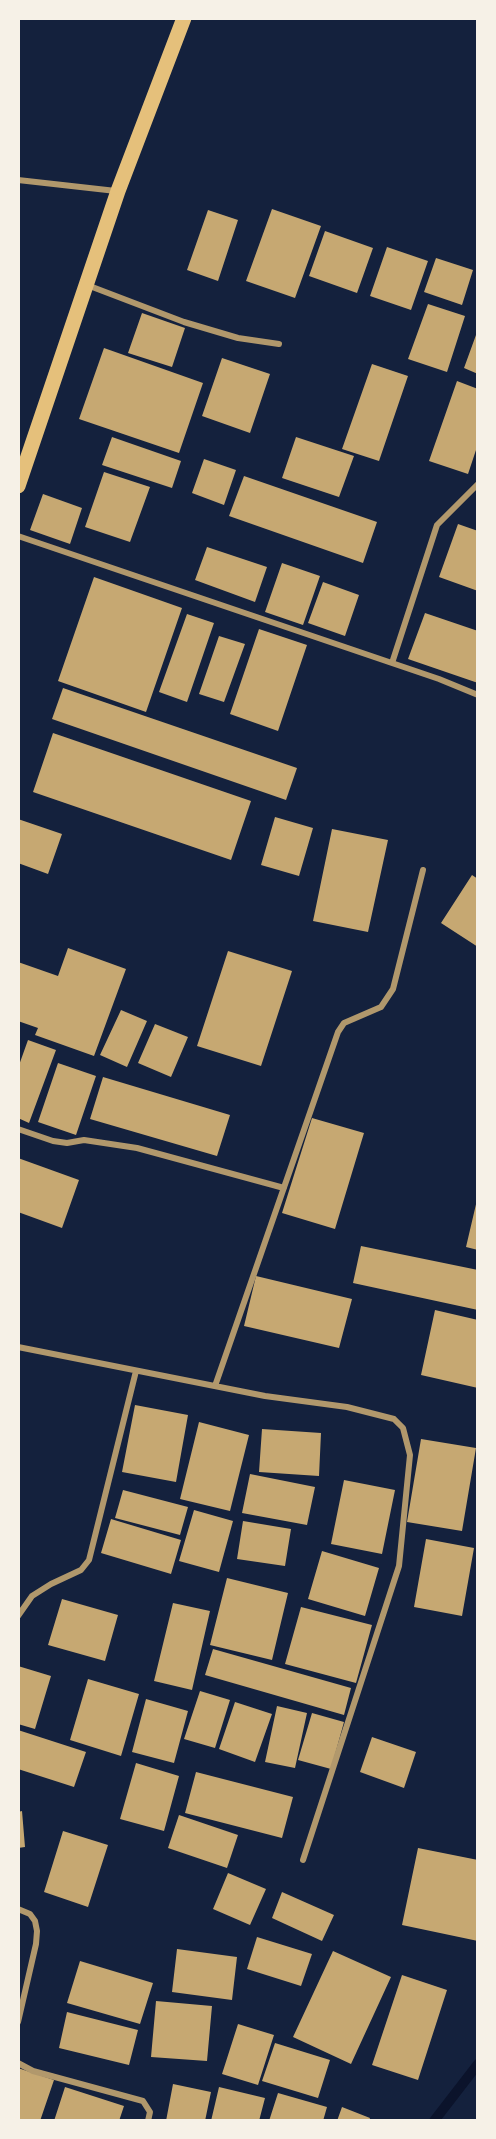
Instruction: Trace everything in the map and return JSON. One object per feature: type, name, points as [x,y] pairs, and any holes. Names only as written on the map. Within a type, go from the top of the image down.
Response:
[{"type":"main road","points":[[18,486],[118,191],[184,18]]},
{"type":"street","points":[[18,180],[118,191]]},
{"type":"street","points":[[86,285],[184,322],[238,338],[279,344]]},
{"type":"street","points":[[392,663],[437,525],[478,484]]},
{"type":"street","points":[[18,536],[392,663],[478,695]]},
{"type":"street","points":[[214,1386],[338,1032],[344,1023],[381,1008],[393,989],[423,870]]},
{"type":"street","points":[[18,1129],[53,1141],[67,1143],[84,1140],[137,1148],[284,1188]]},
{"type":"street","points":[[18,1347],[266,1396],[347,1407],[394,1419],[403,1428],[410,1455],[399,1566],[303,1860]]},
{"type":"street","points":[[18,1616],[32,1596],[81,1570],[89,1560],[136,1371]]},
{"type":"street","points":[[18,1909],[30,1914],[37,1930],[36,1944],[18,2022]]},
{"type":"street","points":[[18,2063],[33,2071],[143,2101],[150,2112],[148,2121]]},
{"type":"building","points":[[272,209],[321,226],[295,298],[246,281]]},
{"type":"building","points":[[208,210],[238,220],[218,281],[187,270]]},
{"type":"building","points":[[325,231],[373,248],[357,293],[309,276]]},
{"type":"building","points":[[387,247],[428,261],[411,310],[370,296]]},
{"type":"building","points":[[436,258],[473,270],[462,305],[424,292]]},
{"type":"building","points":[[428,304],[465,316],[447,372],[408,359]]},
{"type":"building","points":[[142,313],[185,328],[172,367],[128,353]]},
{"type":"building","points":[[476,335],[478,335],[478,374],[464,368]]},
{"type":"building","points":[[104,348],[203,383],[179,453],[79,419]]},
{"type":"building","points":[[222,358],[270,374],[250,433],[202,416]]},
{"type":"building","points":[[372,364],[408,376],[379,461],[342,449]]},
{"type":"building","points":[[457,381],[478,389],[478,444],[468,474],[429,461]]},
{"type":"building","points":[[112,437],[181,461],[172,488],[102,465]]},
{"type":"building","points":[[296,437],[354,456],[339,497],[282,478]]},
{"type":"building","points":[[204,459],[236,470],[224,505],[192,493]]},
{"type":"building","points":[[104,472],[150,487],[130,542],[85,527]]},
{"type":"building","points":[[244,476],[377,522],[363,563],[229,516]]},
{"type":"building","points":[[43,494],[82,508],[70,544],[30,530]]},
{"type":"building","points":[[458,524],[478,531],[478,591],[439,577]]},
{"type":"building","points":[[207,547],[267,567],[255,602],[195,580]]},
{"type":"building","points":[[282,563],[320,576],[303,625],[265,612]]},
{"type":"building","points":[[94,577],[182,608],[146,712],[58,681]]},
{"type":"building","points":[[323,582],[359,595],[345,636],[308,623]]},
{"type":"building","points":[[425,613],[478,631],[478,683],[408,659]]},
{"type":"building","points":[[187,614],[214,623],[187,702],[159,692]]},
{"type":"building","points":[[259,629],[307,645],[278,731],[230,714]]},
{"type":"building","points":[[219,636],[245,644],[224,702],[199,694]]},
{"type":"building","points":[[63,688],[297,768],[286,800],[52,719]]},
{"type":"building","points":[[53,733],[251,801],[231,860],[33,792]]},
{"type":"building","points":[[275,817],[313,828],[299,876],[261,865]]},
{"type":"building","points":[[18,819],[62,834],[48,874],[18,863]]},
{"type":"building","points":[[332,829],[388,840],[368,932],[313,921]]},
{"type":"building","points":[[472,875],[478,879],[478,947],[441,923]]},
{"type":"building","points":[[68,948],[126,969],[94,1056],[35,1035],[38,1028],[18,1021],[18,962],[58,976]]},
{"type":"building","points":[[228,951],[292,971],[261,1066],[197,1046]]},
{"type":"building","points":[[121,1010],[147,1021],[127,1067],[100,1055]]},
{"type":"building","points":[[155,1024],[188,1037],[171,1077],[138,1063]]},
{"type":"building","points":[[28,1040],[56,1050],[29,1123],[18,1118],[18,1068]]},
{"type":"building","points":[[58,1063],[96,1076],[76,1135],[38,1122]]},
{"type":"building","points":[[103,1077],[230,1115],[217,1156],[90,1119]]},
{"type":"building","points":[[312,1118],[364,1133],[335,1229],[282,1213]]},
{"type":"building","points":[[18,1158],[79,1180],[62,1228],[18,1212]]},
{"type":"building","points":[[478,1201],[478,1250],[466,1247]]},
{"type":"building","points":[[361,1246],[478,1270],[478,1310],[353,1283]]},
{"type":"building","points":[[256,1276],[352,1299],[339,1348],[244,1326]]},
{"type":"building","points":[[435,1310],[478,1320],[478,1388],[421,1375]]},
{"type":"building","points":[[135,1405],[188,1415],[176,1482],[122,1472]]},
{"type":"building","points":[[199,1422],[249,1435],[230,1511],[180,1499]]},
{"type":"building","points":[[262,1429],[321,1433],[319,1476],[259,1472]]},
{"type":"building","points":[[421,1439],[476,1448],[462,1531],[407,1522]]},
{"type":"building","points":[[250,1474],[315,1487],[307,1525],[242,1513]]},
{"type":"building","points":[[344,1480],[395,1490],[382,1554],[331,1544]]},
{"type":"building","points":[[123,1490],[188,1507],[180,1535],[115,1518]]},
{"type":"building","points":[[194,1510],[233,1521],[219,1572],[179,1561]]},
{"type":"building","points":[[111,1519],[181,1540],[171,1574],[101,1553]]},
{"type":"building","points":[[243,1521],[291,1529],[285,1566],[237,1559]]},
{"type":"building","points":[[426,1539],[474,1548],[462,1616],[414,1607]]},
{"type":"building","points":[[322,1551],[379,1568],[365,1616],[308,1599]]},
{"type":"building","points":[[227,1578],[288,1593],[272,1660],[210,1645]]},
{"type":"building","points":[[62,1599],[118,1615],[105,1661],[48,1645]]},
{"type":"building","points":[[173,1603],[210,1611],[192,1690],[154,1681]]},
{"type":"building","points":[[301,1607],[372,1625],[356,1683],[285,1664]]},
{"type":"building","points":[[213,1649],[351,1688],[344,1715],[205,1675]]},
{"type":"building","points":[[18,1666],[51,1676],[35,1729],[18,1724]]},
{"type":"building","points":[[88,1679],[139,1694],[121,1756],[70,1740]]},
{"type":"building","points":[[200,1691],[230,1700],[215,1748],[184,1739]]},
{"type":"building","points":[[146,1699],[188,1711],[174,1763],[132,1752]]},
{"type":"building","points":[[235,1702],[272,1714],[255,1762],[219,1749]]},
{"type":"building","points":[[277,1706],[307,1713],[295,1768],[265,1762]]},
{"type":"building","points":[[312,1713],[344,1722],[331,1769],[298,1760]]},
{"type":"building","points":[[18,1730],[86,1752],[74,1787],[18,1769]]},
{"type":"building","points":[[372,1737],[416,1752],[404,1788],[360,1772]]},
{"type":"building","points":[[136,1763],[179,1776],[164,1831],[120,1819]]},
{"type":"building","points":[[196,1772],[293,1797],[282,1838],[185,1813]]},
{"type":"building","points":[[22,1811],[25,1847],[18,1848],[18,1812]]},
{"type":"building","points":[[179,1815],[238,1835],[227,1868],[168,1848]]},
{"type":"building","points":[[63,1831],[108,1845],[88,1907],[44,1892]]},
{"type":"building","points":[[418,1848],[478,1860],[478,1941],[402,1925]]},
{"type":"building","points":[[228,1873],[266,1889],[250,1925],[213,1909]]},
{"type":"building","points":[[282,1892],[334,1915],[322,1941],[272,1918]]},
{"type":"building","points":[[257,1937],[312,1954],[301,1986],[247,1969]]},
{"type":"building","points":[[177,1949],[237,1957],[232,2000],[172,1992]]},
{"type":"building","points":[[333,1951],[391,1977],[351,2064],[293,2037]]},
{"type":"building","points":[[80,1961],[153,1983],[140,2024],[67,2003]]},
{"type":"building","points":[[402,1975],[447,1990],[418,2080],[372,2065]]},
{"type":"building","points":[[156,2001],[212,2006],[207,2061],[151,2057]]},
{"type":"building","points":[[67,2012],[138,2030],[129,2065],[59,2048]]},
{"type":"building","points":[[238,2024],[274,2035],[258,2085],[222,2074]]},
{"type":"building","points":[[275,2043],[330,2060],[318,2098],[262,2081]]},
{"type":"building","points":[[18,2068],[54,2080],[40,2121],[18,2121]]},
{"type":"building","points":[[173,2084],[211,2092],[205,2121],[166,2121]]},
{"type":"building","points":[[65,2087],[124,2106],[119,2121],[54,2121]]},
{"type":"building","points":[[219,2087],[265,2098],[259,2121],[211,2121]]},
{"type":"building","points":[[278,2093],[327,2107],[323,2121],[269,2121]]},
{"type":"building","points":[[342,2107],[370,2118],[369,2121],[337,2121]]},
{"type":"waterway","points":[[434,2121],[478,2064]]}]
